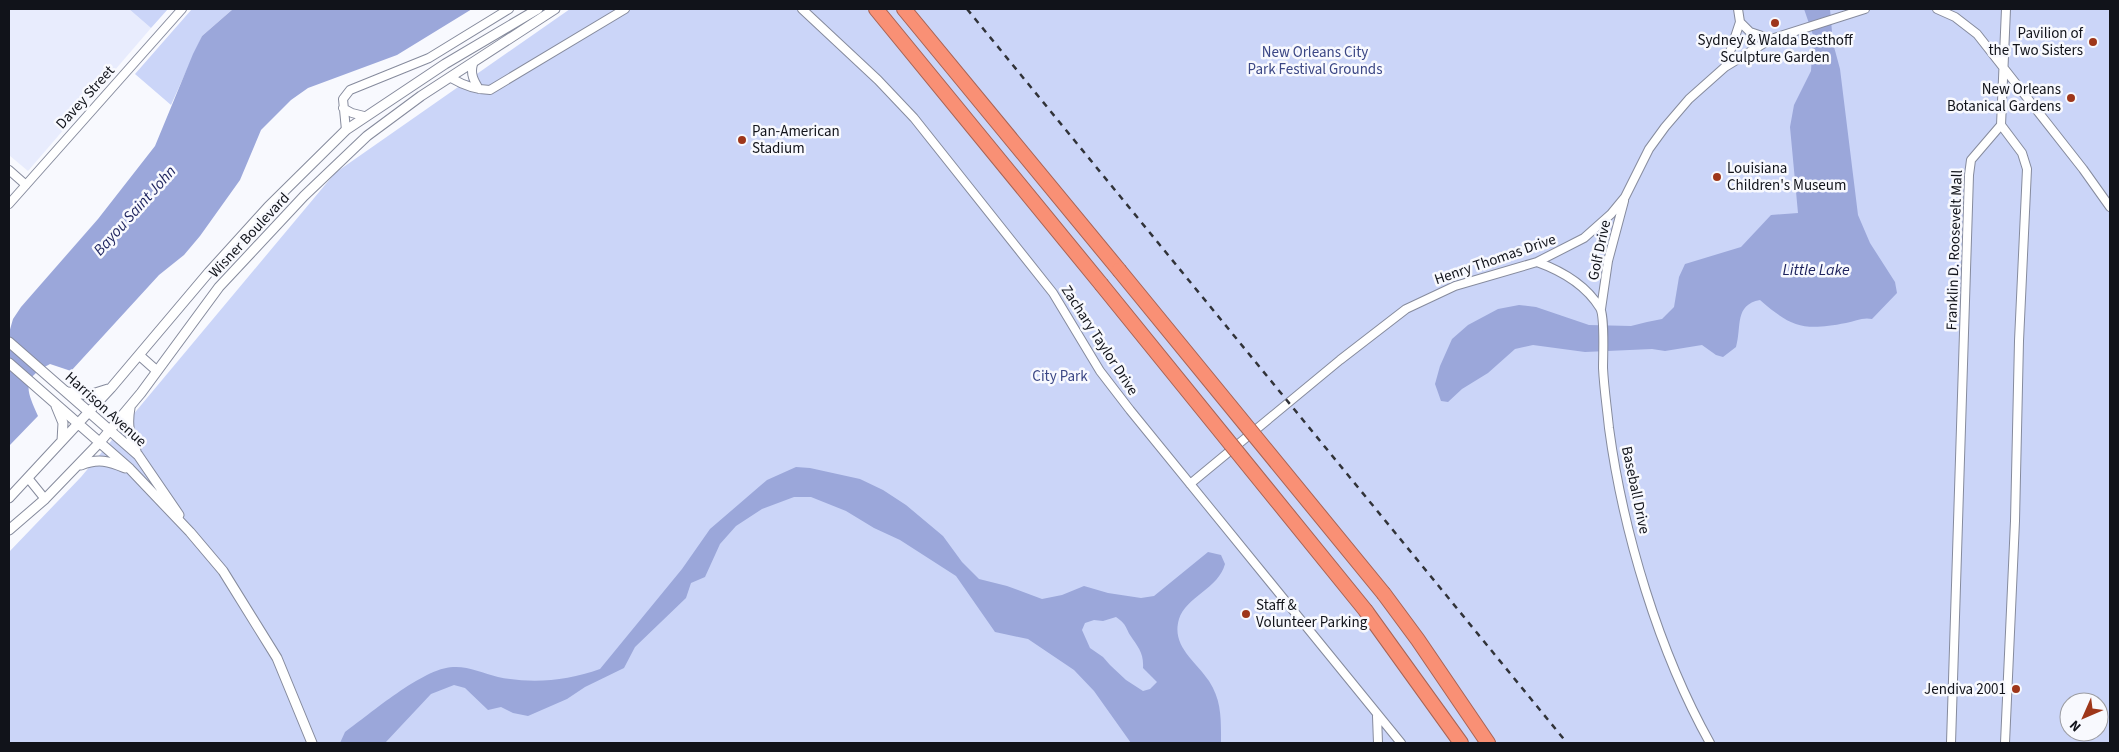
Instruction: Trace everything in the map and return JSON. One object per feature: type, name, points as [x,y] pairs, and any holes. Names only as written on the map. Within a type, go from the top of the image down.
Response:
[{"type":"highway","points":[[876,9],[1366,611],[1461,743]]},
{"type":"highway","points":[[904,9],[1384,594],[1418,640],[1488,743]]},
{"type":"street","name":"Davey Street","points":[[9,204],[182,9]]},
{"type":"street","points":[[346,130],[343,99],[350,90],[429,58],[509,9]]},
{"type":"street","name":"Wisner Boulevard","points":[[9,498],[90,412],[209,272],[292,183],[346,130],[364,116],[445,64],[538,9]]},
{"type":"street","name":"Wisner Boulevard","points":[[9,530],[45,499],[100,442],[131,405],[220,287],[304,196],[367,136],[421,96],[555,9]]},
{"type":"street","points":[[451,78],[479,89],[490,90],[502,85],[624,9]]},
{"type":"street","name":"Zachary Taylor Drive","points":[[802,9],[878,80],[914,118],[1053,293],[1100,371],[1377,716],[1401,743]]},
{"type":"street","points":[[1726,66],[1740,22],[1738,9]]},
{"type":"street","name":"Henry Thomas Drive","points":[[1190,484],[1340,360],[1406,309],[1454,286],[1538,262],[1584,238],[1625,197],[1649,149],[1665,127],[1689,99],[1726,66],[1771,39],[1865,9]]},
{"type":"street","points":[[1937,9],[1955,17],[1977,34],[2110,207]]},
{"type":"street","points":[[2005,743],[2027,170],[2022,152],[2001,125],[2006,9]]},
{"type":"street","points":[[1740,22],[1750,32],[1771,39]]},
{"type":"street","points":[[473,64],[471,70],[473,80],[479,89]]},
{"type":"street","points":[[343,108],[364,116]]},
{"type":"street","name":"Franklin D. Roosevelt Mall","points":[[1951,743],[1969,175],[1971,160],[2001,125]]},
{"type":"street","points":[[9,170],[26,184]]},
{"type":"street","points":[[292,183],[304,196]]},
{"type":"street","name":"Golf Drive","points":[[1601,309],[1608,261],[1625,197]]},
{"type":"street","points":[[1538,262],[1570,277],[1582,287],[1601,309]]},
{"type":"street","name":"Baseball Drive","points":[[1601,309],[1609,429],[1631,535],[1656,620],[1683,689],[1710,743]]},
{"type":"street","name":"Harrison Avenue","points":[[9,342],[110,429],[138,456],[190,532]]},
{"type":"street","points":[[139,355],[157,371]]},
{"type":"street","name":"Harrison Avenue","points":[[9,362],[130,470],[190,532],[223,571],[277,658],[312,743]]},
{"type":"street","points":[[66,391],[89,395],[111,388]]},
{"type":"street","points":[[55,403],[63,423],[62,441]]},
{"type":"street","points":[[131,405],[128,420],[129,429],[138,456]]},
{"type":"street","points":[[77,467],[89,462],[105,460],[130,470]]},
{"type":"street","points":[[28,478],[45,499]]},
{"type":"street","points":[[1377,716],[1378,743]]},
{"type":"shaded area","points":[[9,9],[129,9],[151,28],[28,171],[9,155]]},
{"type":"green space","points":[[129,9],[168,9],[151,28]]},
{"type":"green space","points":[[192,9],[233,9],[202,36],[171,105],[135,74]]},
{"type":"green space","name":"City Park","points":[[570,9],[2110,9],[2110,743],[9,743],[9,552],[81,477],[335,173]]},
{"type":"water","name":"Bayou Saint John","points":[[233,9],[472,9],[397,55],[308,88],[291,100],[261,130],[240,180],[184,255],[159,275],[71,371],[50,364],[34,375],[30,380],[29,393],[38,416],[9,446],[9,333],[13,319],[21,307],[98,219],[155,146],[202,36]]},
{"type":"water","name":"Little Lake","points":[[1804,9],[1830,9],[1833,43],[1840,69],[1858,215],[1870,243],[1895,282],[1897,293],[1872,319],[1819,327],[1809,327],[1790,322],[1760,300],[1746,306],[1740,318],[1736,347],[1723,357],[1716,355],[1702,345],[1665,351],[1652,349],[1585,352],[1533,345],[1515,349],[1488,373],[1462,389],[1448,402],[1441,401],[1435,384],[1440,366],[1452,339],[1468,325],[1498,309],[1519,305],[1536,307],[1589,325],[1631,326],[1662,319],[1674,307],[1679,277],[1685,264],[1741,247],[1771,215],[1798,213],[1790,127],[1794,105],[1811,71],[1813,35]]},
{"type":"water","points":[[796,467],[810,468],[860,479],[883,490],[906,505],[943,536],[962,562],[979,579],[1007,586],[1042,599],[1062,595],[1084,586],[1108,593],[1141,598],[1154,596],[1208,552],[1221,555],[1225,564],[1222,572],[1210,586],[1188,604],[1179,619],[1177,629],[1181,645],[1209,681],[1219,703],[1221,743],[1131,743],[1094,691],[1074,670],[1028,639],[995,632],[956,576],[900,540],[874,528],[846,511],[811,497],[794,497],[762,509],[736,526],[720,544],[705,577],[691,583],[686,598],[635,647],[624,668],[585,687],[567,699],[528,716],[513,713],[501,707],[488,710],[465,688],[454,685],[431,694],[385,743],[340,743],[345,732],[397,693],[412,683],[441,669],[464,668],[498,677],[537,681],[562,679],[600,669],[682,569],[710,529],[767,480]],"holes":[[[1116,617],[1125,625],[1140,650],[1143,658],[1143,668],[1157,682],[1150,689],[1143,691],[1126,680],[1103,657],[1090,648],[1082,630],[1085,623],[1094,620],[1103,621]]]},
{"type":"railway","points":[[967,9],[1567,743]]},
{"type":"place","name":"Sydney & Walda Besthoff Sculpture Garden","points":[[1775,23]]},
{"type":"place","name":"Pavilion of the Two Sisters","points":[[2093,42]]},
{"type":"place","name":"New Orleans Botanical Gardens","points":[[2071,98]]},
{"type":"place","name":"Pan-American Stadium","points":[[742,140]]},
{"type":"place","name":"Louisiana Children's Museum","points":[[1717,177]]},
{"type":"place","name":"Staff & Volunteer Parking","points":[[1246,614]]},
{"type":"place","name":"Jendiva 2001","points":[[2016,689]]},
{"type":"park label","name":"New Orleans City Park Festival Grounds","points":[[1315,60]]}]
